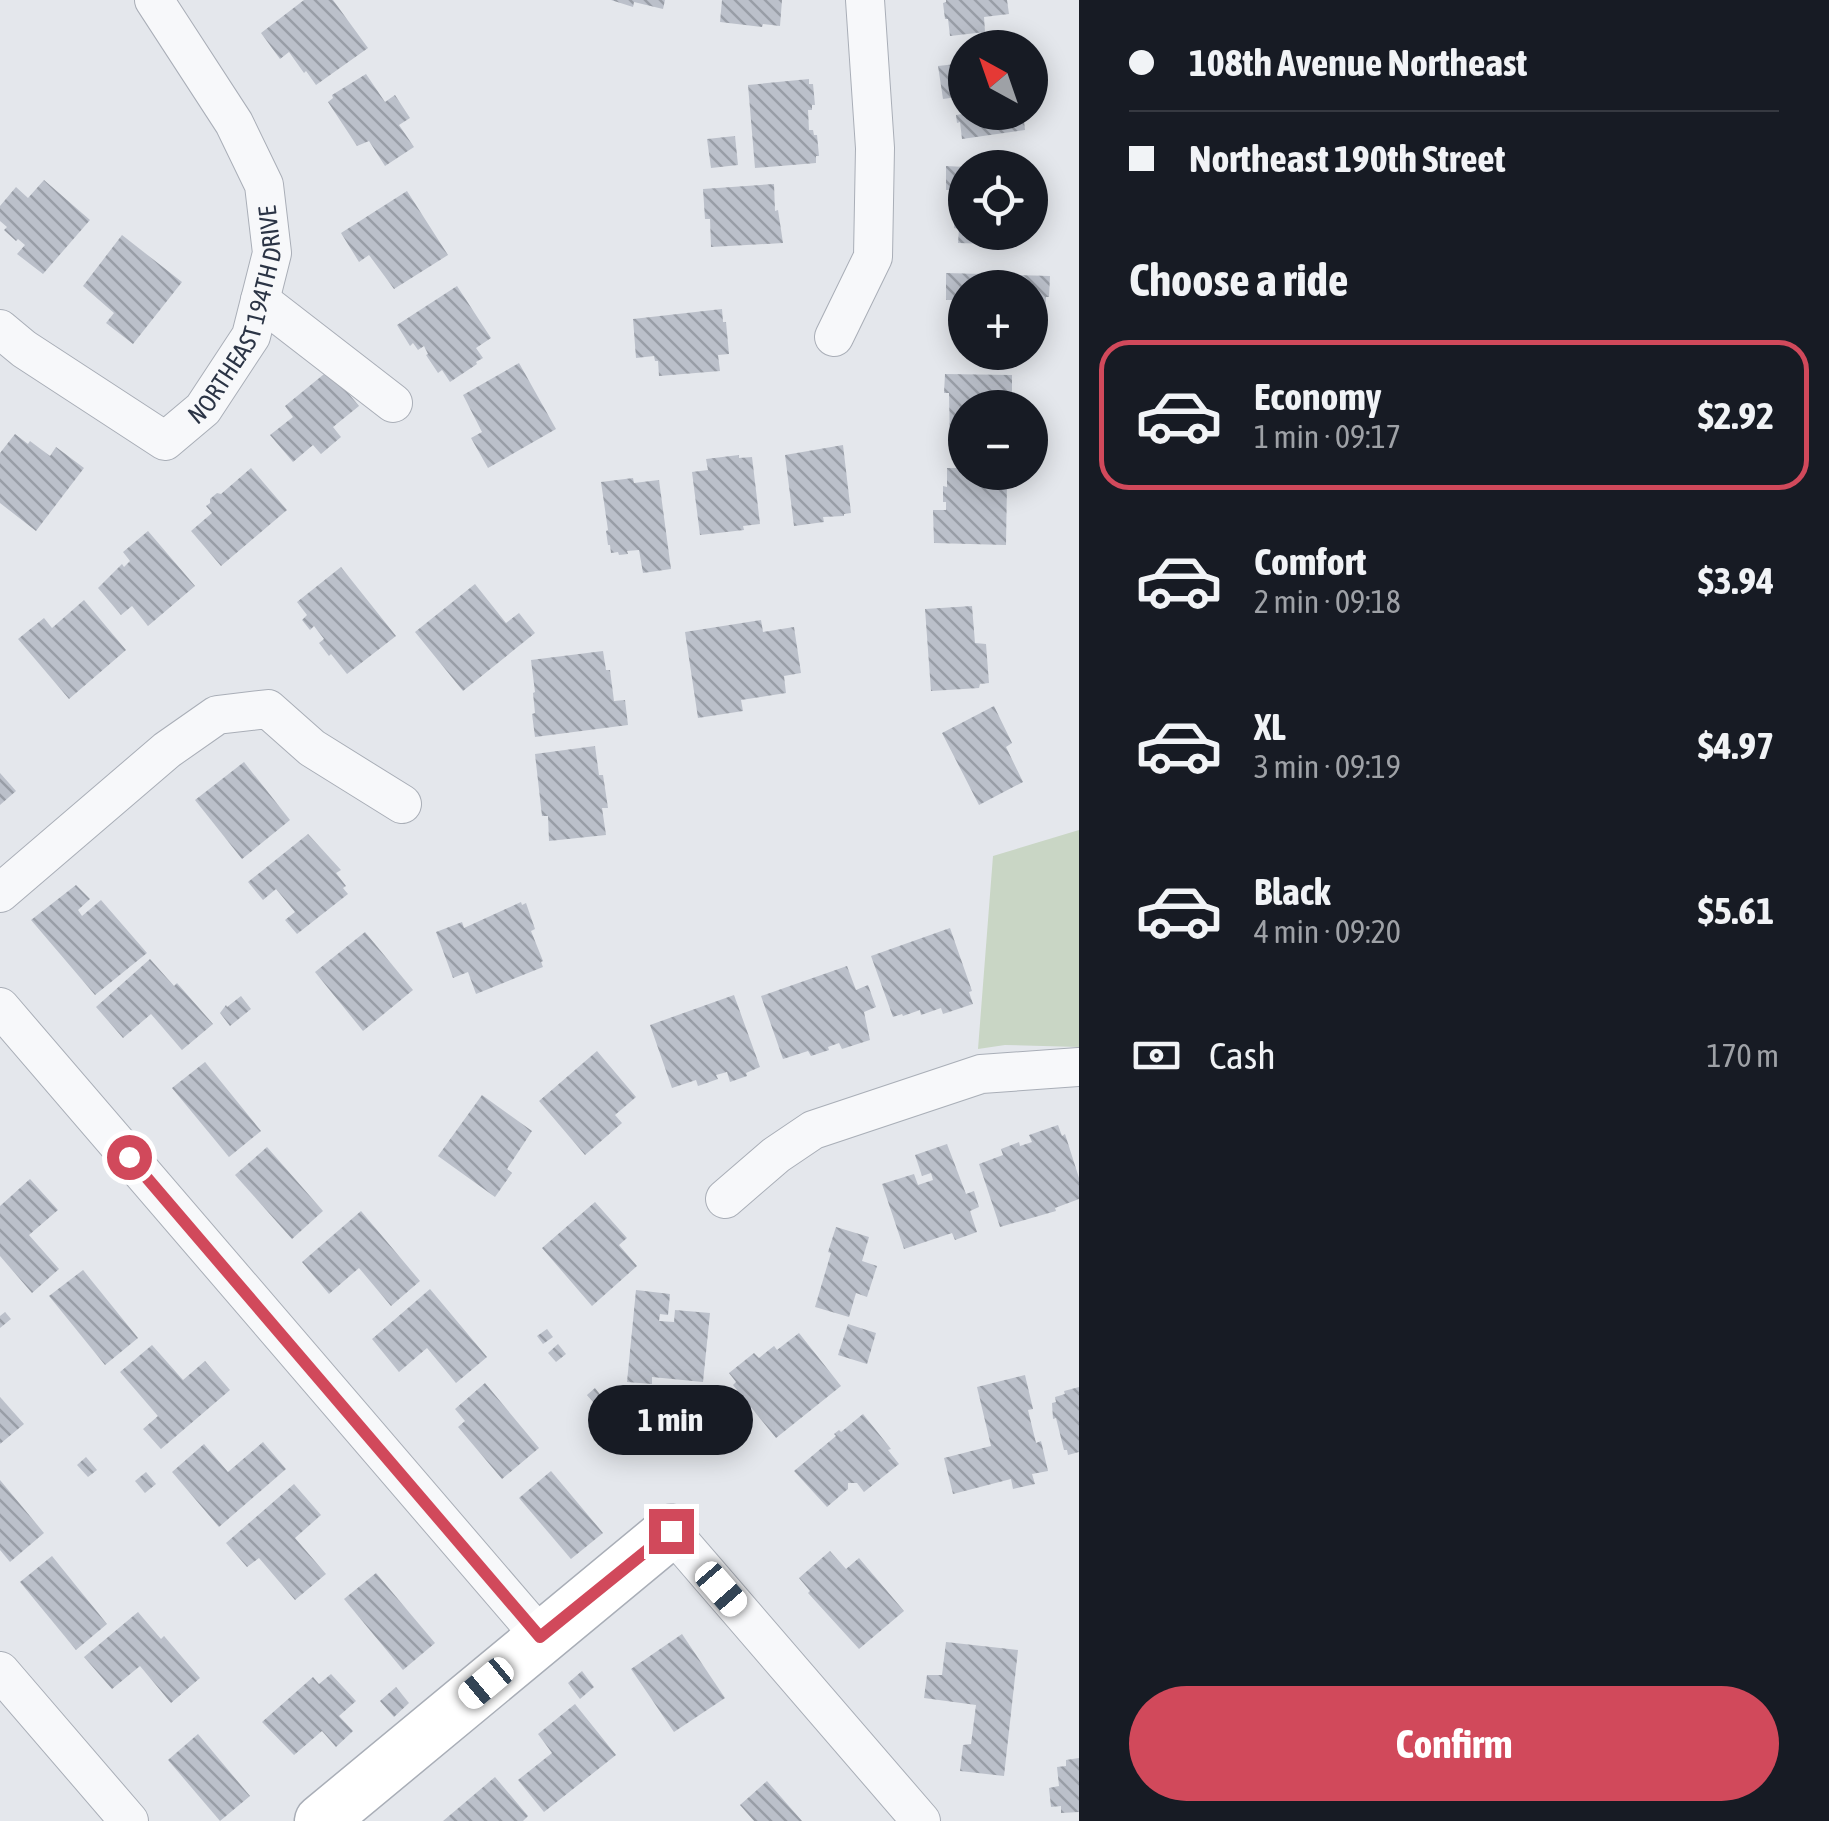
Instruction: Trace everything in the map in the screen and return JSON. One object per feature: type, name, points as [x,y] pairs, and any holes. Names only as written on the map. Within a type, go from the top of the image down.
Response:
[{"type":"street","name":"NORTHEAST 194TH DRIVE","points":[[0,329],[24,349],[165,441],[203,409],[251,336],[272,253],[264,185],[234,123],[154,0]]},
{"type":"street","points":[[834,336],[874,257],[875,148],[865,0]]},
{"type":"street","points":[[260,300],[394,403]]},
{"type":"street","points":[[0,893],[168,750],[218,715],[268,708],[312,748],[402,804]]},
{"type":"street","points":[[0,1007],[540,1637]]},
{"type":"street","points":[[725,1199],[813,1130],[981,1074],[1079,1067]]},
{"type":"street","points":[[321,1821],[671,1531],[921,1821]]},
{"type":"street","points":[[0,1672],[128,1821]]},
{"type":"green space","points":[[1079,830],[1079,1047],[1005,1045],[978,1049],[993,856]]},
{"type":"building","points":[[304,0],[333,0],[368,48],[316,85],[289,52],[280,59],[261,33]]},
{"type":"building","points":[[611,0],[665,0],[663,9],[634,2],[633,7]]},
{"type":"building","points":[[722,0],[782,0],[780,26],[720,22]]},
{"type":"building","points":[[1007,0],[1009,14],[984,17],[985,30],[949,30],[943,3]]},
{"type":"building","points":[[948,65],[948,98],[943,99],[938,66]]},
{"type":"building","points":[[366,74],[385,102],[395,95],[410,118],[399,125],[414,147],[385,166],[369,141],[357,146],[328,102],[332,95]]},
{"type":"building","points":[[809,79],[815,105],[808,110],[809,130],[817,135],[816,163],[755,168],[748,85]]},
{"type":"building","points":[[961,130],[1025,130],[962,139]]},
{"type":"building","points":[[735,136],[738,165],[711,168],[707,139]]},
{"type":"building","points":[[44,180],[90,220],[43,274],[17,254],[25,245],[4,230],[7,227],[0,221],[0,206],[16,187],[28,198]]},
{"type":"building","points":[[774,184],[775,211],[778,210],[783,243],[711,247],[703,189]]},
{"type":"building","points":[[407,191],[448,255],[394,289],[369,255],[359,262],[341,233]]},
{"type":"building","points":[[122,235],[182,282],[133,344],[106,323],[114,313],[83,286]]},
{"type":"building","points":[[457,286],[491,338],[476,348],[483,358],[450,382],[442,370],[438,373],[424,346],[418,350],[413,343],[410,346],[397,325]]},
{"type":"building","points":[[722,309],[729,354],[718,355],[720,371],[659,376],[654,356],[636,358],[633,319]]},
{"type":"building","points":[[519,363],[556,429],[488,468],[471,438],[482,432],[463,395]]},
{"type":"building","points":[[329,370],[359,406],[333,427],[341,437],[321,454],[313,445],[293,462],[270,435],[293,417],[285,406]]},
{"type":"building","points":[[945,374],[1012,375],[1012,390],[944,393]]},
{"type":"building","points":[[15,434],[50,456],[56,447],[84,468],[36,531],[0,503],[0,453]]},
{"type":"building","points":[[843,445],[851,513],[794,526],[785,455]]},
{"type":"building","points":[[752,457],[760,524],[743,526],[744,530],[700,535],[692,472],[708,470],[706,459]]},
{"type":"building","points":[[251,468],[287,510],[221,566],[191,531],[212,513],[206,506],[210,499]]},
{"type":"building","points":[[948,468],[948,490],[1007,490],[1006,545],[934,543],[933,510],[946,510],[943,486],[947,487]]},
{"type":"building","points":[[633,478],[634,483],[659,480],[671,569],[643,573],[639,550],[611,553],[601,482]]},
{"type":"building","points":[[148,531],[195,586],[148,626],[132,606],[121,615],[98,588],[130,561],[123,552]]},
{"type":"building","points":[[341,567],[396,636],[347,674],[319,643],[324,639],[314,626],[310,630],[302,620],[307,615],[297,602]]},
{"type":"building","points":[[475,584],[506,623],[519,613],[535,633],[463,691],[415,632]]},
{"type":"building","points":[[84,600],[126,650],[69,699],[18,639],[44,618],[52,628]]},
{"type":"building","points":[[972,606],[975,643],[986,644],[989,683],[980,684],[979,688],[931,691],[925,609]]},
{"type":"building","points":[[761,620],[763,632],[794,627],[801,673],[784,676],[786,693],[741,700],[743,711],[698,718],[685,632]]},
{"type":"building","points":[[603,651],[614,701],[625,700],[628,725],[535,737],[531,660]]},
{"type":"building","points":[[994,706],[1012,743],[1006,747],[1023,782],[979,805],[942,733]]},
{"type":"building","points":[[595,746],[608,808],[602,808],[606,835],[549,841],[535,754]]},
{"type":"building","points":[[244,762],[290,820],[242,859],[195,800]]},
{"type":"building","points":[[0,773],[16,791],[0,805]]},
{"type":"building","points":[[308,834],[341,870],[336,873],[348,894],[297,934],[285,920],[295,912],[276,889],[263,900],[248,882]]},
{"type":"building","points":[[76,885],[90,899],[78,910],[82,916],[101,900],[147,953],[95,995],[31,920]]},
{"type":"building","points":[[526,903],[535,929],[531,931],[543,967],[476,994],[468,972],[453,978],[436,932],[462,922],[464,928]]},
{"type":"building","points":[[950,928],[973,1004],[943,1014],[941,1008],[921,1015],[920,1010],[893,1017],[871,956]]},
{"type":"building","points":[[365,932],[413,990],[363,1031],[315,972]]},
{"type":"building","points":[[150,959],[213,1024],[182,1050],[151,1014],[123,1038],[96,1007]]},
{"type":"building","points":[[847,966],[856,990],[868,985],[876,1007],[864,1012],[870,1040],[842,1049],[839,1043],[811,1056],[808,1051],[783,1059],[761,996]]},
{"type":"building","points":[[734,995],[760,1067],[730,1082],[727,1072],[698,1086],[696,1080],[672,1088],[650,1025]]},
{"type":"building","points":[[241,996],[251,1009],[230,1026],[220,1013]]},
{"type":"building","points":[[597,1051],[636,1097],[615,1115],[622,1123],[585,1155],[539,1101]]},
{"type":"building","points":[[205,1062],[261,1131],[229,1157],[172,1088]]},
{"type":"building","points":[[482,1095],[532,1131],[507,1169],[512,1173],[495,1197],[438,1156]]},
{"type":"building","points":[[1058,1125],[1062,1136],[1065,1134],[1079,1178],[1079,1199],[1055,1208],[1056,1211],[1000,1227],[979,1164],[1003,1155],[1001,1149],[1032,1142],[1029,1135]]},
{"type":"building","points":[[947,1144],[966,1194],[974,1191],[979,1207],[970,1211],[977,1232],[955,1240],[952,1233],[904,1249],[882,1184],[914,1174],[918,1185],[933,1180],[931,1173],[922,1176],[915,1155]]},
{"type":"building","points":[[267,1147],[323,1211],[292,1239],[235,1175]]},
{"type":"building","points":[[30,1179],[58,1210],[29,1235],[59,1269],[32,1293],[0,1256],[0,1206]]},
{"type":"building","points":[[595,1202],[627,1238],[619,1245],[637,1266],[592,1306],[542,1248]]},
{"type":"building","points":[[361,1211],[420,1281],[391,1306],[359,1268],[329,1294],[302,1262]]},
{"type":"building","points":[[836,1227],[869,1237],[862,1261],[877,1266],[867,1297],[856,1293],[849,1317],[815,1307]]},
{"type":"building","points":[[83,1270],[138,1338],[105,1365],[49,1296]]},
{"type":"building","points":[[430,1289],[487,1357],[456,1383],[427,1348],[399,1372],[372,1339]]},
{"type":"building","points":[[636,1290],[670,1294],[668,1315],[660,1314],[659,1321],[674,1322],[675,1310],[710,1313],[703,1382],[652,1377],[652,1384],[627,1382]]},
{"type":"building","points":[[5,1312],[11,1319],[0,1328],[0,1316]]},
{"type":"building","points":[[848,1324],[876,1333],[867,1364],[838,1355]]},
{"type":"building","points":[[547,1329],[553,1337],[543,1344],[537,1336]]},
{"type":"building","points":[[799,1333],[841,1386],[776,1438],[733,1385],[736,1382],[729,1373],[754,1353],[759,1358],[774,1346],[777,1350]]},
{"type":"building","points":[[558,1344],[566,1354],[556,1362],[548,1353]]},
{"type":"building","points":[[152,1345],[183,1380],[205,1361],[230,1390],[161,1449],[143,1429],[158,1416],[120,1372]]},
{"type":"building","points":[[1025,1375],[1033,1409],[1028,1410],[1048,1471],[1032,1474],[1035,1484],[1013,1489],[1011,1479],[953,1494],[944,1458],[991,1446],[977,1387]]},
{"type":"building","points":[[485,1383],[539,1448],[502,1479],[458,1427],[465,1421],[455,1409]]},
{"type":"building","points":[[1079,1387],[1079,1452],[1068,1455],[1056,1418],[1053,1419],[1052,1403],[1064,1391]]},
{"type":"building","points":[[595,1388],[602,1397],[595,1404],[587,1395]]},
{"type":"building","points":[[0,1397],[24,1424],[0,1444]]},
{"type":"building","points":[[863,1414],[899,1464],[864,1492],[857,1483],[848,1483],[848,1489],[827,1507],[794,1471],[834,1434]]},
{"type":"building","points":[[263,1442],[286,1469],[219,1527],[172,1472],[204,1444],[228,1472]]},
{"type":"building","points":[[86,1457],[97,1470],[88,1477],[77,1465]]},
{"type":"building","points":[[551,1471],[603,1533],[571,1559],[519,1498]]},
{"type":"building","points":[[146,1472],[156,1484],[145,1493],[135,1481]]},
{"type":"building","points":[[0,1480],[44,1533],[10,1562],[0,1550]]},
{"type":"building","points":[[294,1484],[321,1515],[295,1538],[326,1574],[295,1600],[259,1558],[247,1567],[226,1543]]},
{"type":"building","points":[[830,1551],[846,1569],[859,1558],[904,1611],[859,1649],[799,1578]]},
{"type":"building","points":[[52,1556],[107,1624],[76,1650],[20,1582]]},
{"type":"building","points":[[376,1573],[435,1643],[403,1670],[344,1599]]},
{"type":"building","points":[[138,1612],[200,1678],[171,1703],[140,1666],[112,1689],[84,1657]]},
{"type":"building","points":[[682,1634],[725,1698],[674,1732],[631,1669]]},
{"type":"building","points":[[946,1642],[1018,1650],[1004,1776],[960,1771],[963,1745],[971,1744],[976,1705],[924,1698],[927,1675],[942,1675]]},
{"type":"building","points":[[582,1671],[594,1687],[580,1699],[568,1683]]},
{"type":"building","points":[[331,1674],[356,1701],[339,1716],[353,1731],[336,1747],[322,1731],[294,1755],[262,1722],[313,1677],[319,1684]]},
{"type":"building","points":[[396,1687],[409,1703],[394,1717],[380,1701]]},
{"type":"building","points":[[575,1704],[616,1755],[544,1812],[518,1780],[552,1753],[538,1734]]},
{"type":"building","points":[[198,1734],[250,1796],[220,1821],[168,1760]]},
{"type":"building","points":[[1079,1758],[1079,1812],[1061,1813],[1061,1806],[1051,1807],[1049,1788],[1059,1786],[1057,1767],[1066,1766],[1066,1760]]},
{"type":"building","points":[[495,1777],[528,1816],[523,1821],[443,1821]]},
{"type":"building","points":[[767,1781],[802,1821],[754,1821],[740,1805]]},
{"type":"route","points":[[129,1157],[540,1637],[671,1531]]}]
